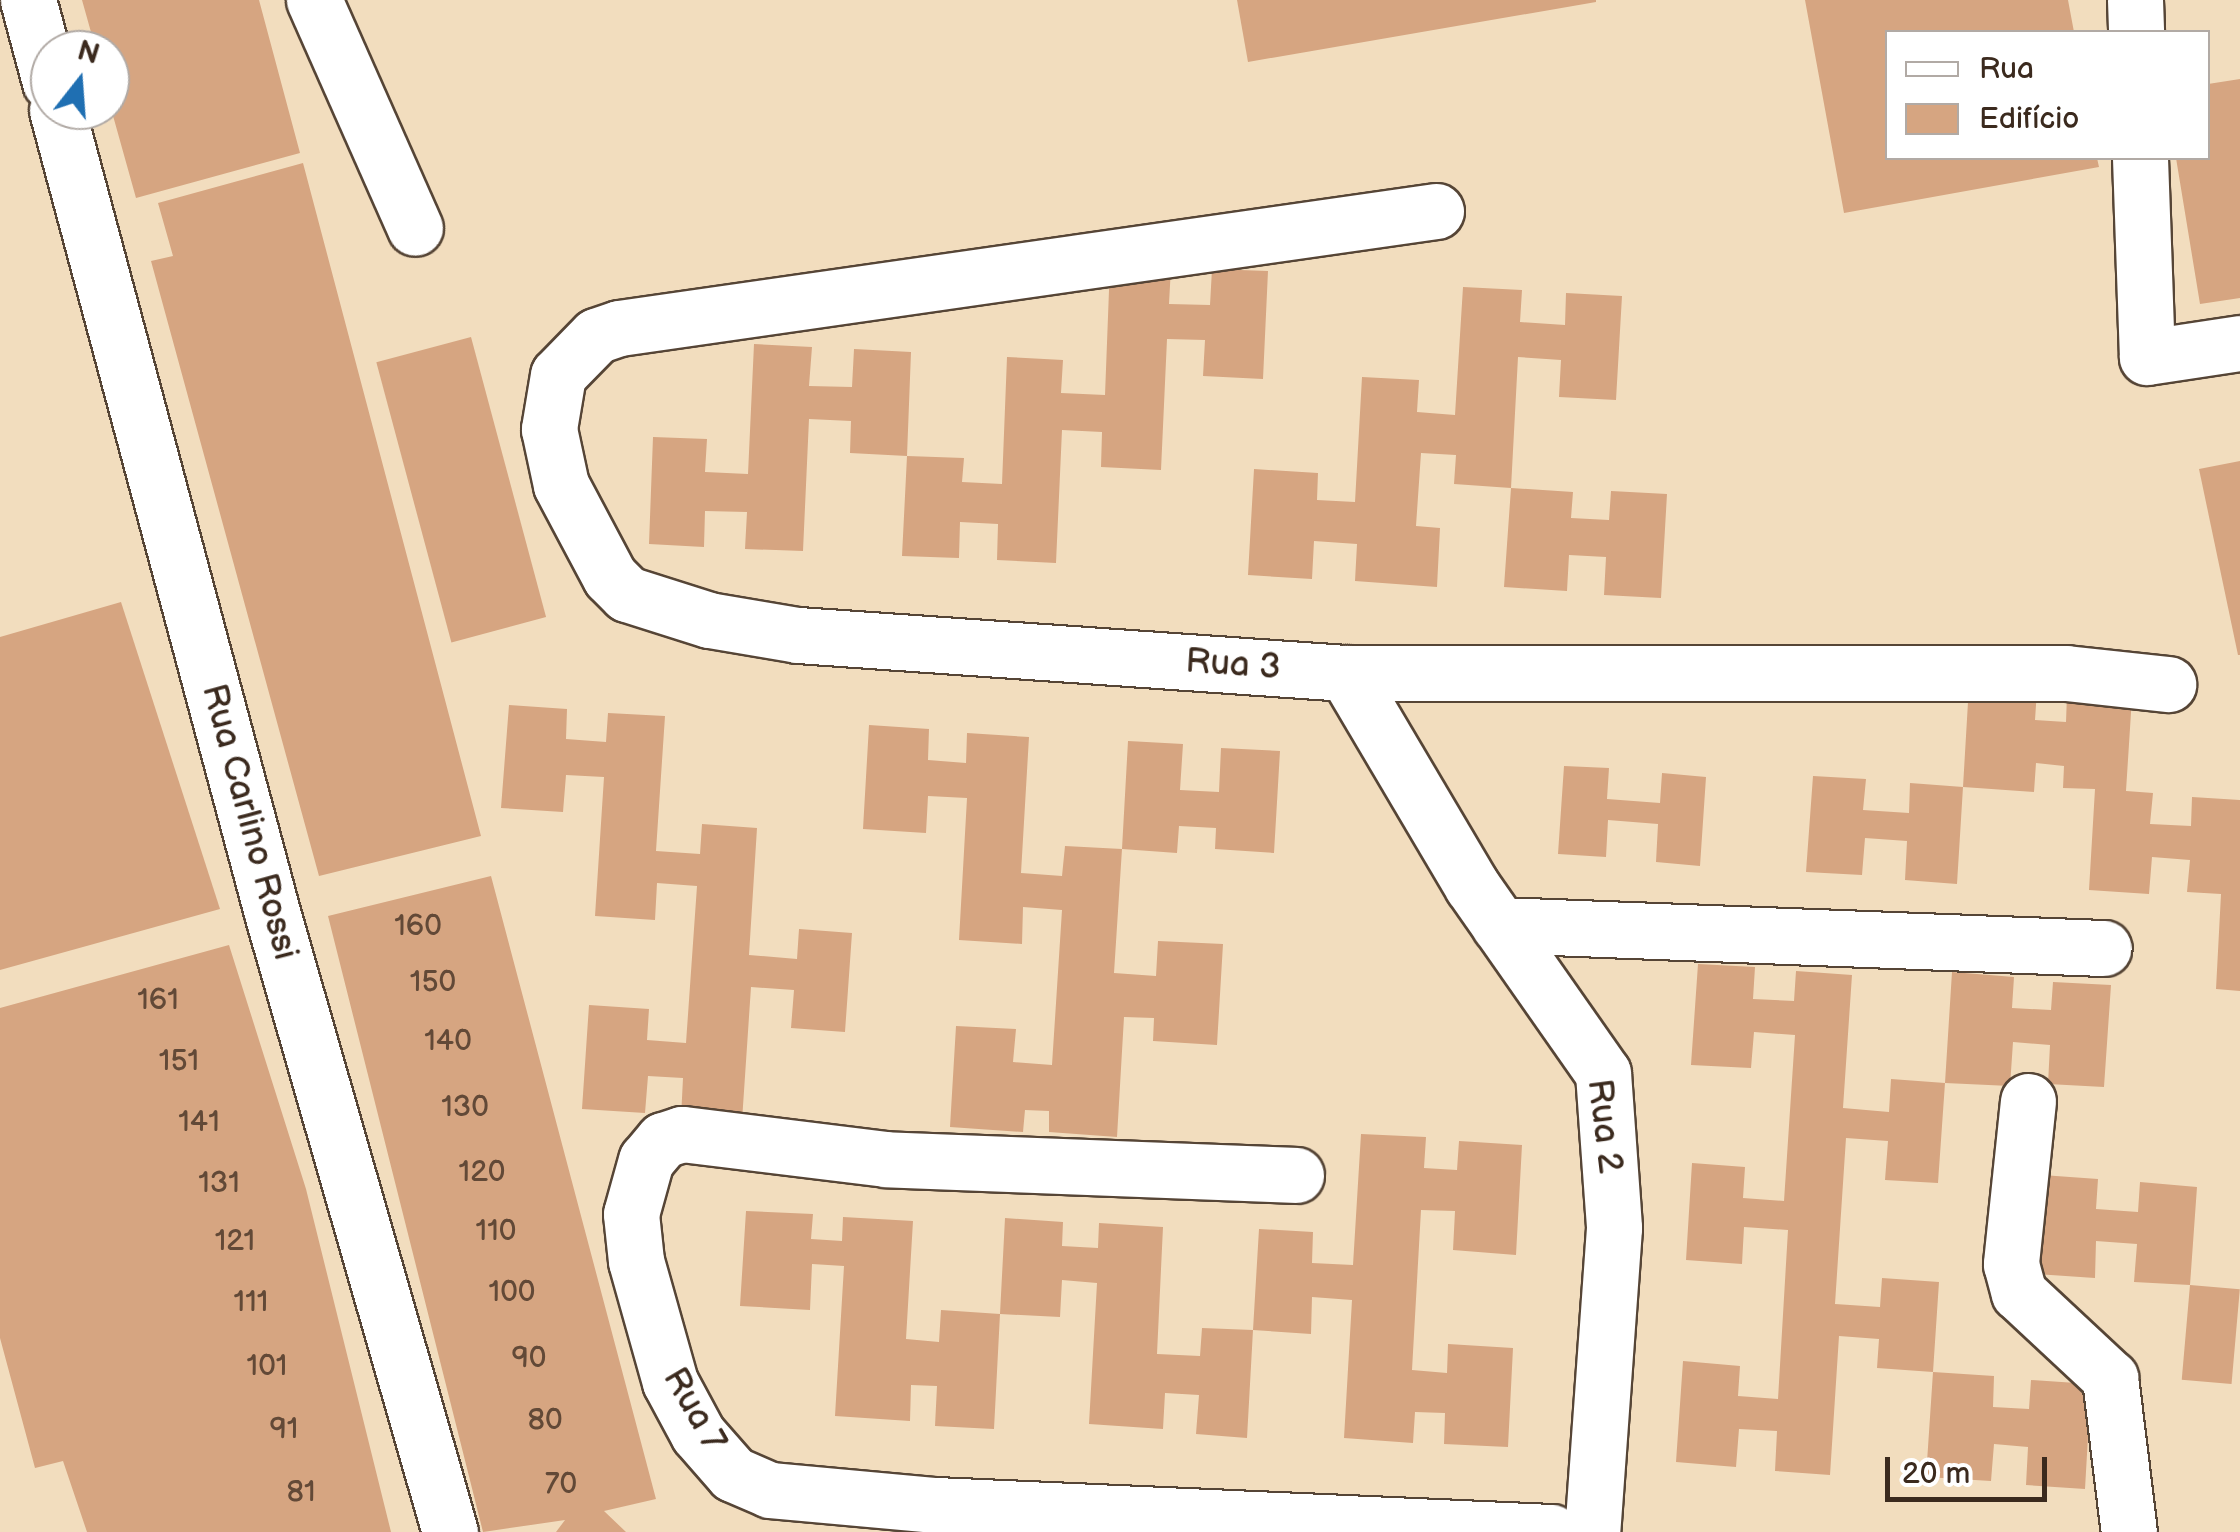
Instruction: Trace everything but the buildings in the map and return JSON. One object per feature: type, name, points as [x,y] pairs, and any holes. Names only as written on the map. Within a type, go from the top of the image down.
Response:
[{"type":"street","points":[[28,0],[36,30]]},
{"type":"street","points":[[314,0],[415,228]]},
{"type":"street","points":[[2135,0],[2136,30]]},
{"type":"street","name":"Rua Carlino Rossi","points":[[63,130],[273,916],[450,1532]]},
{"type":"street","points":[[2140,160],[2147,357],[2240,343]]},
{"type":"street","name":"Rua 3","points":[[1436,211],[816,295],[596,336],[558,375],[550,402],[561,486],[610,577],[628,594],[710,620],[798,635],[1346,673],[1683,677],[1758,672],[2066,672],[2168,684]]},
{"type":"street","name":"Rua 2","points":[[1346,673],[1498,926],[1603,1073],[1614,1228],[1592,1532]]},
{"type":"street","points":[[1498,926],[2104,948]]},
{"type":"street","points":[[2028,1101],[2010,1264],[2019,1293],[2110,1378],[2129,1532]]},
{"type":"street","name":"Rua 7","points":[[1296,1175],[886,1159],[682,1134],[662,1140],[635,1183],[636,1261],[670,1382],[698,1434],[734,1474],[770,1490],[941,1518],[1551,1532]]}]
